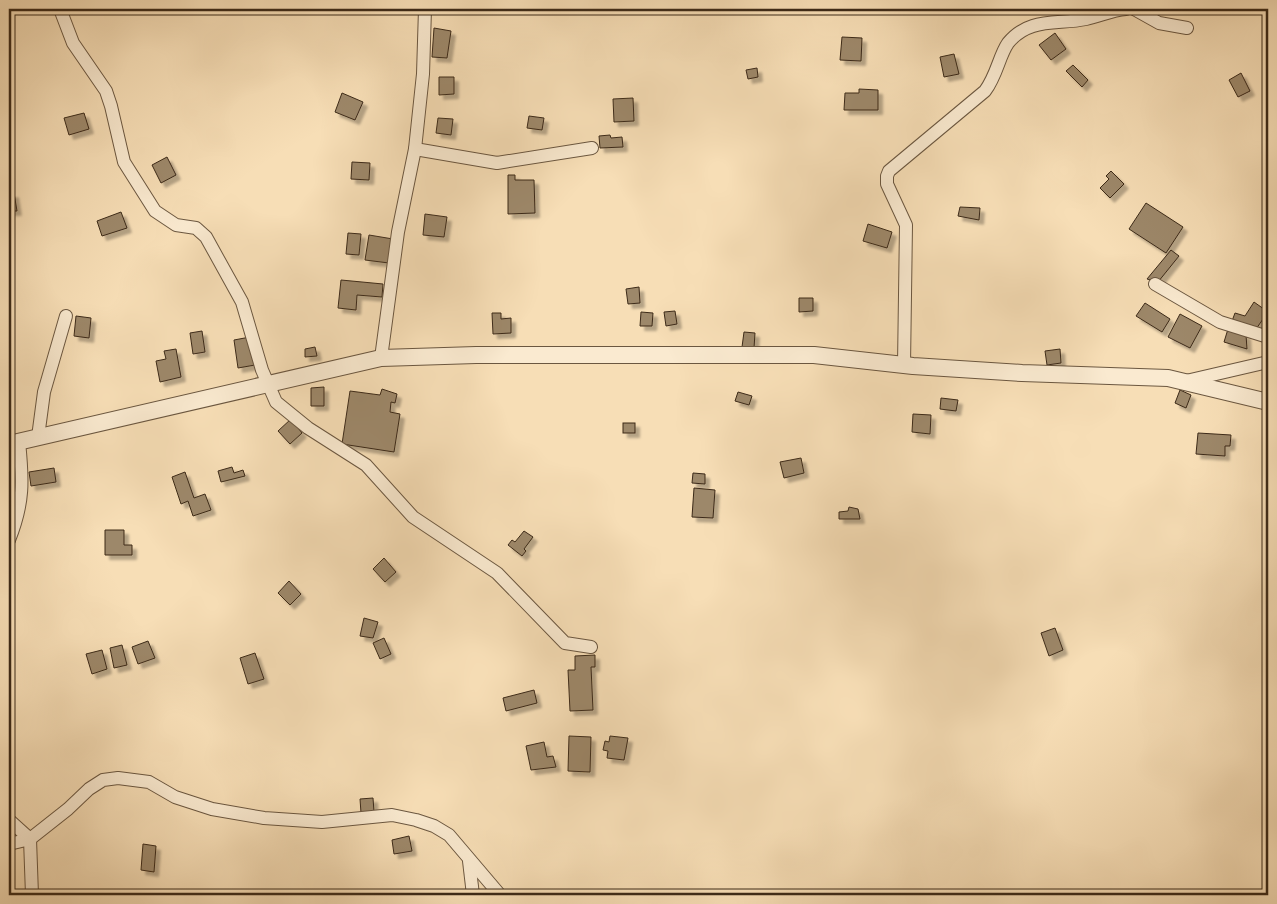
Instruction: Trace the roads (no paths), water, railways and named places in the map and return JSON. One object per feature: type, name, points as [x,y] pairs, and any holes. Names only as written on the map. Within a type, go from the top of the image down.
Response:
[{"type":"street","points":[[60,9],[73,43],[106,91],[124,162],[155,211],[176,225],[196,228],[206,237],[242,302],[262,370],[276,402],[308,428],[352,454],[366,466],[413,517],[497,572],[565,643],[591,647]]},
{"type":"street","points":[[381,358],[398,232],[415,149],[423,74],[425,9]]},
{"type":"street","points":[[904,365],[906,225],[887,184],[889,171],[985,91],[994,80],[1007,45],[1014,36],[1029,27],[1044,22],[1069,22],[1126,9]]},
{"type":"street","points":[[1134,9],[1159,23],[1187,28]]},
{"type":"street","points":[[415,149],[497,163],[592,148]]},
{"type":"street","points":[[1155,284],[1220,322],[1268,336]]},
{"type":"street","points":[[38,437],[44,392],[66,316]]},
{"type":"street","points":[[9,540],[22,500],[23,479],[14,443],[381,358],[476,355],[814,356],[904,365],[1022,373],[1158,377],[1268,402]]},
{"type":"street","points":[[1184,382],[1268,362]]},
{"type":"street","points":[[9,844],[30,840],[89,789],[103,780],[118,778],[149,782],[175,797],[212,809],[264,818],[322,822],[392,815],[416,820],[434,826],[449,834],[500,895]]},
{"type":"street","points":[[9,820],[30,840],[32,895]]},
{"type":"street","points":[[469,860],[473,895]]}]
